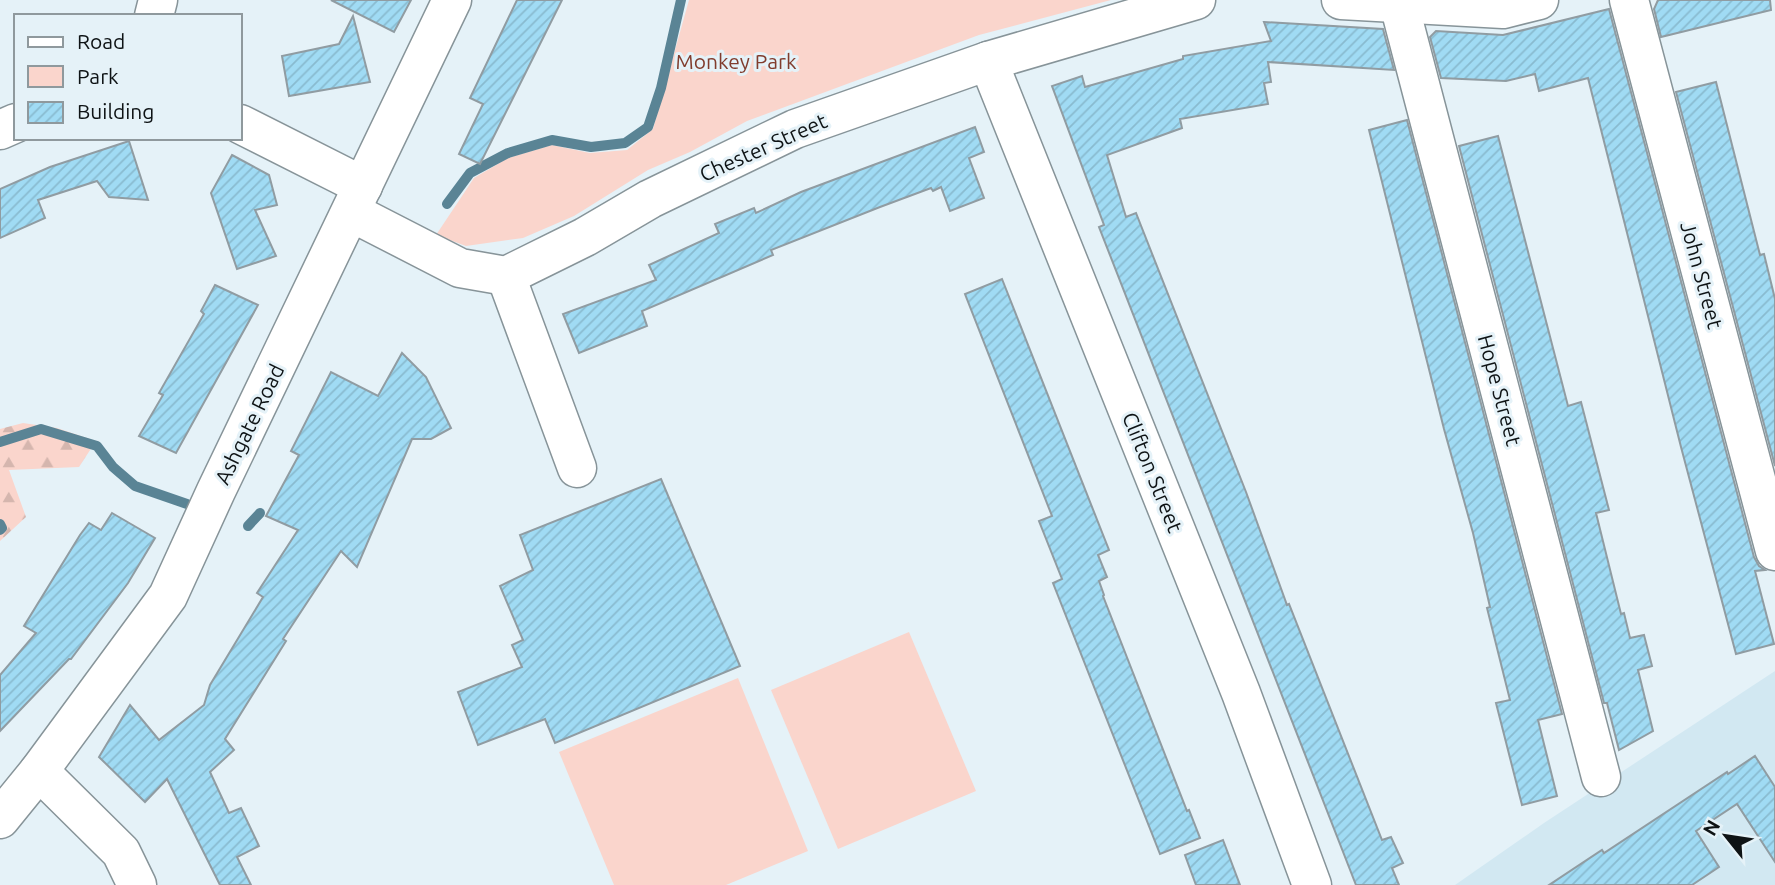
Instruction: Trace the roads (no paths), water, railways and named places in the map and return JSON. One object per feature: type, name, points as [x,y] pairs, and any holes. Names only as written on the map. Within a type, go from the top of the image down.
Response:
[{"type":"street","name":"Ashgate Road","points":[[0,819],[39,771],[168,596],[452,0]]},
{"type":"street","name":"Chester Street","points":[[506,276],[585,237],[650,198],[795,129],[988,61],[1196,0]]},
{"type":"street","points":[[1341,0],[1503,9],[1539,0]]},
{"type":"street","name":"John Street","points":[[1629,0],[1775,551]]},
{"type":"street","name":"Hope Street","points":[[1399,4],[1601,777]]},
{"type":"street","name":"Clifton Street","points":[[988,61],[1236,680],[1312,885]]},
{"type":"street","points":[[242,125],[460,268],[506,276],[577,468]]},
{"type":"street","points":[[39,771],[121,852],[137,885]]},
{"type":"waterway","points":[[447,204],[470,173],[508,153],[552,140],[591,147],[625,143],[648,127],[661,88],[681,0]]},
{"type":"waterway","points":[[0,442],[41,429],[97,446],[113,467],[135,486],[187,504]]},
{"type":"waterway","points":[[248,526],[260,513]]},
{"type":"waterway","points":[[0,524],[0,530]]},
{"type":"park label","name":"Monkey Park","points":[[736,61]]}]
